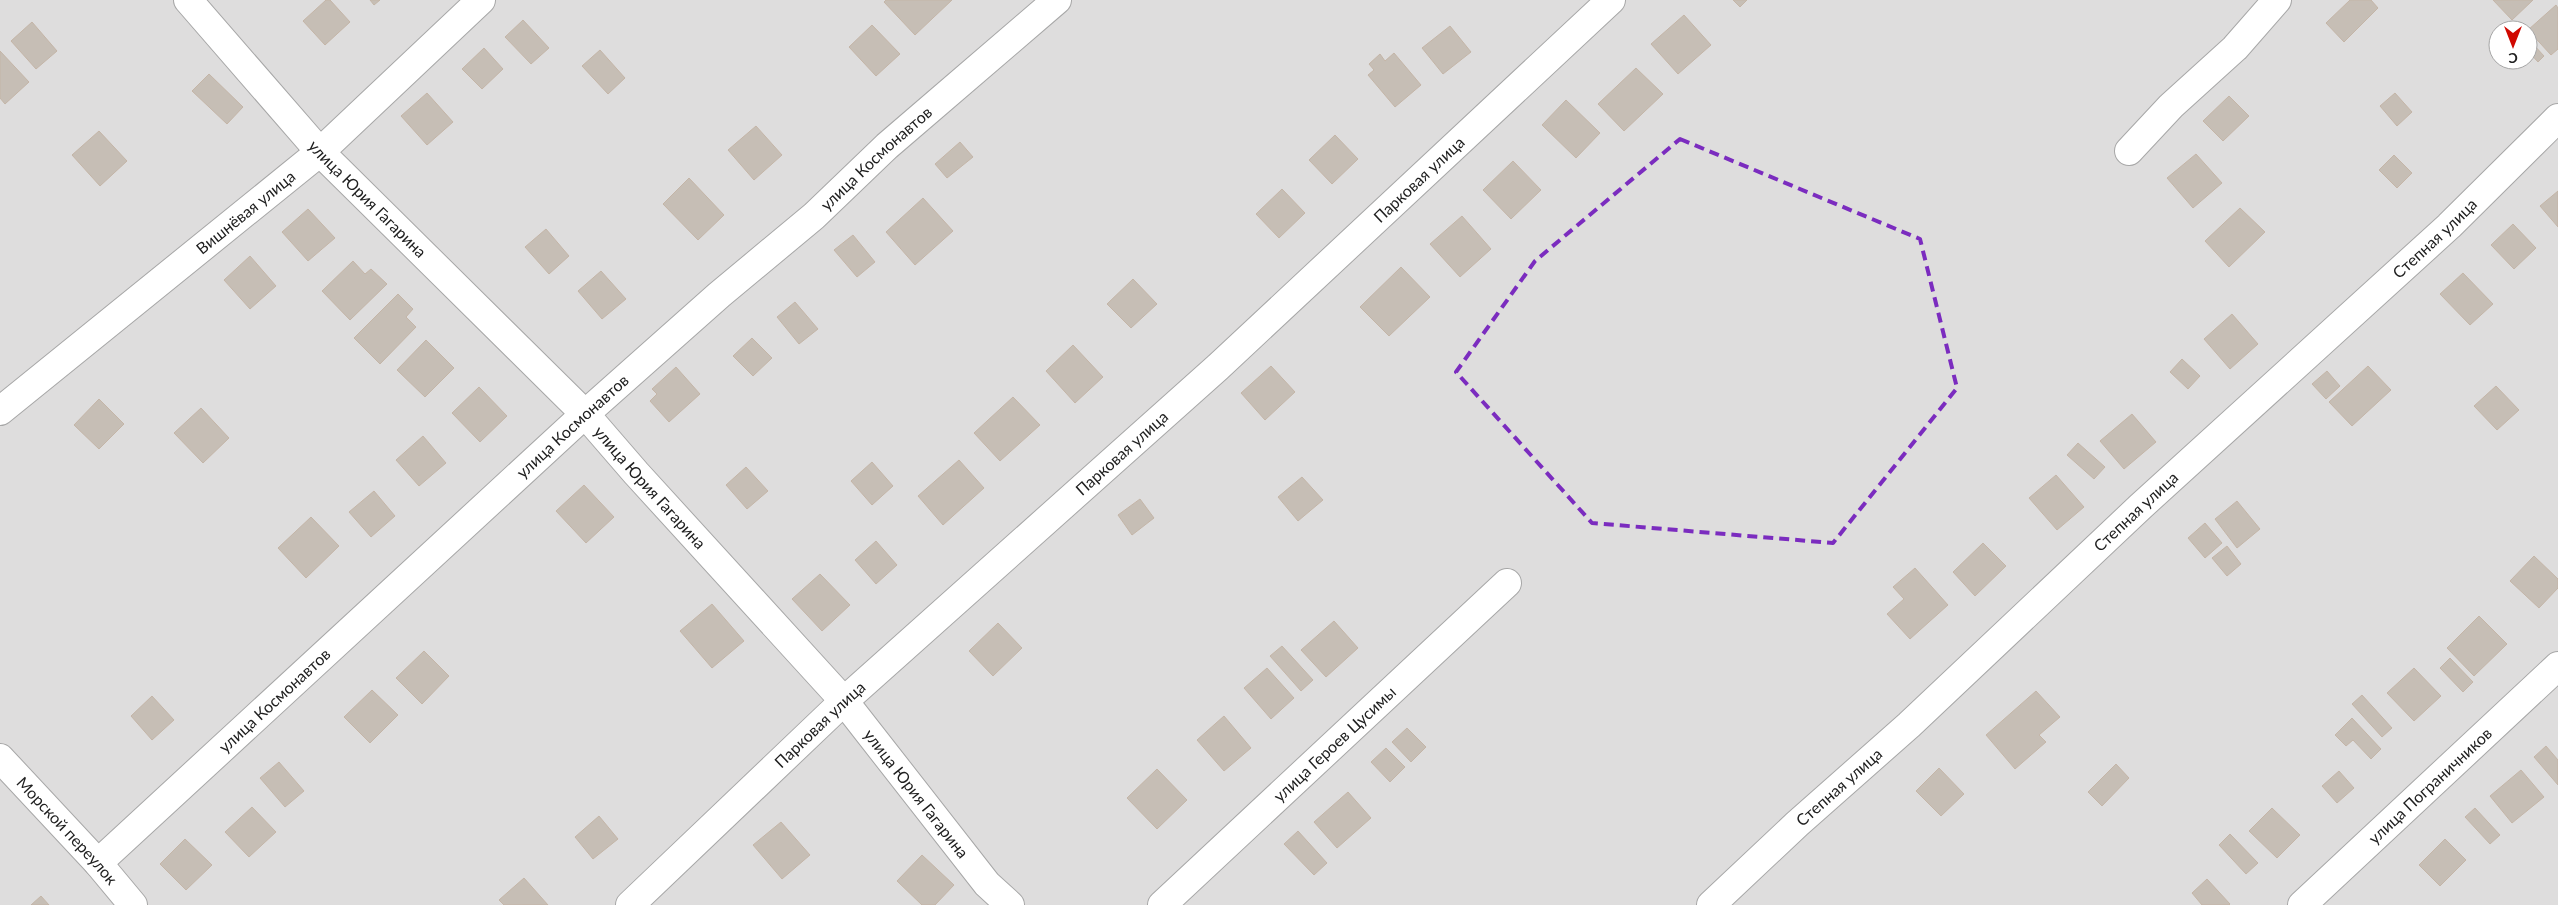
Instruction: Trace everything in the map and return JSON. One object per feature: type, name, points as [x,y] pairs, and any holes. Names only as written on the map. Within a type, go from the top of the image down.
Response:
[{"type":"street","name":"улица Юрия Гагарина","points":[[188,0],[320,152],[585,414],[642,480],[844,701],[981,876],[1010,905]]},
{"type":"street","name":"Вишнёвая улица","points":[[0,411],[320,152],[481,0]]},
{"type":"street","name":"улица Космонавтов","points":[[98,863],[585,414],[720,295],[814,216],[887,146],[1057,0]]},
{"type":"street","name":"Парковая улица","points":[[630,905],[844,701],[1218,367],[1611,0]]},
{"type":"street","points":[[2129,151],[2171,106],[2235,48],[2277,0]]},
{"type":"street","name":"Степная улица","points":[[1711,905],[1797,824],[1909,724],[2140,508],[2441,233],[2558,118]]},
{"type":"street","name":"улица Героев Цусимы","points":[[1162,905],[1508,583]]},
{"type":"street","name":"улица Пограничников","points":[[2302,905],[2558,666]]},
{"type":"street","name":"Морской переулок","points":[[0,758],[98,863],[132,905]]},
{"type":"highlighted area","points":[[1680,139],[1920,239],[1957,388],[1833,543],[1592,523],[1456,372],[1535,261]]},
{"type":"shaded area","points":[[0,0],[2558,0],[2558,905],[0,905]]},
{"type":"building","points":[[326,0],[330,0],[350,22],[325,45],[303,21]]},
{"type":"building","points":[[370,0],[380,0],[374,5]]},
{"type":"building","points":[[886,0],[952,0],[915,35],[884,2]]},
{"type":"building","points":[[1733,0],[1747,0],[1740,7]]},
{"type":"building","points":[[2350,0],[2371,0],[2378,8],[2344,42],[2326,23]]},
{"type":"building","points":[[2493,0],[2533,0],[2512,20]]},
{"type":"building","points":[[2556,5],[2558,8],[2558,49],[2551,55],[2538,41],[2538,21]]},
{"type":"building","points":[[1684,15],[1711,45],[1678,74],[1651,44]]},
{"type":"building","points":[[523,20],[549,48],[531,64],[505,37]]},
{"type":"building","points":[[32,22],[57,51],[36,69],[11,41]]},
{"type":"building","points":[[872,25],[900,54],[876,76],[849,47]]},
{"type":"building","points":[[1450,26],[1471,52],[1443,74],[1422,48]]},
{"type":"building","points":[[484,48],[503,69],[482,89],[462,69]]},
{"type":"building","points":[[600,50],[625,78],[608,94],[582,66]]},
{"type":"building","points":[[2538,50],[2544,56],[2538,62]]},
{"type":"building","points":[[0,51],[29,82],[5,104],[0,98]]},
{"type":"building","points":[[1394,53],[1421,85],[1395,107],[1368,75],[1374,70],[1369,64],[1380,54],[1385,61]]},
{"type":"building","points":[[1636,68],[1663,94],[1624,131],[1598,104]]},
{"type":"building","points":[[209,74],[243,107],[227,124],[192,91]]},
{"type":"building","points":[[427,93],[453,122],[427,145],[401,116]]},
{"type":"building","points":[[2395,93],[2412,112],[2397,126],[2380,106]]},
{"type":"building","points":[[2229,96],[2249,116],[2223,141],[2203,121]]},
{"type":"building","points":[[1566,100],[1600,133],[1576,158],[1542,125]]},
{"type":"building","points":[[756,126],[782,155],[754,180],[728,150]]},
{"type":"building","points":[[99,131],[127,161],[100,186],[72,155]]},
{"type":"building","points":[[1335,135],[1358,159],[1332,184],[1309,160]]},
{"type":"building","points":[[960,142],[973,157],[947,178],[935,164]]},
{"type":"building","points":[[2196,154],[2222,183],[2193,208],[2167,178]]},
{"type":"building","points":[[2394,155],[2412,173],[2397,188],[2379,170]]},
{"type":"building","points":[[1513,161],[1541,190],[1511,219],[1483,190]]},
{"type":"building","points":[[689,178],[724,215],[698,240],[663,204]]},
{"type":"building","points":[[1282,189],[1305,213],[1279,238],[1256,214]]},
{"type":"building","points":[[2558,191],[2558,227],[2540,206]]},
{"type":"building","points":[[923,198],[953,231],[915,265],[886,232]]},
{"type":"building","points":[[2240,208],[2265,232],[2229,267],[2205,241]]},
{"type":"building","points":[[308,209],[335,238],[308,261],[282,232]]},
{"type":"building","points":[[1462,216],[1491,249],[1460,277],[1430,244]]},
{"type":"building","points":[[2513,224],[2536,248],[2514,269],[2491,245]]},
{"type":"building","points":[[546,229],[569,256],[549,274],[525,247]]},
{"type":"building","points":[[853,235],[875,262],[857,277],[834,250]]},
{"type":"building","points":[[250,256],[276,286],[250,309],[224,280]]},
{"type":"building","points":[[353,261],[365,274],[371,269],[387,284],[350,320],[322,291]]},
{"type":"building","points":[[1401,267],[1430,297],[1389,336],[1360,307]]},
{"type":"building","points":[[601,271],[626,299],[602,319],[578,291]]},
{"type":"building","points":[[2463,273],[2493,304],[2470,325],[2440,294]]},
{"type":"building","points":[[1133,279],[1157,304],[1131,328],[1107,304]]},
{"type":"building","points":[[398,294],[413,309],[406,317],[416,327],[380,364],[354,338]]},
{"type":"building","points":[[795,302],[818,329],[799,344],[777,317]]},
{"type":"building","points":[[2232,314],[2258,344],[2230,369],[2204,339]]},
{"type":"building","points":[[752,338],[772,358],[753,376],[733,356]]},
{"type":"building","points":[[426,340],[454,368],[425,397],[397,370]]},
{"type":"building","points":[[1073,345],[1103,377],[1075,403],[1046,371]]},
{"type":"building","points":[[2182,359],[2200,376],[2188,389],[2170,372]]},
{"type":"building","points":[[1271,366],[1295,392],[1265,420],[1241,393]]},
{"type":"building","points":[[2368,366],[2391,390],[2352,426],[2329,402]]},
{"type":"building","points":[[676,367],[700,394],[669,422],[650,401],[657,394],[652,389]]},
{"type":"building","points":[[2327,371],[2340,386],[2326,399],[2312,384]]},
{"type":"building","points":[[2496,386],[2519,410],[2497,430],[2474,406]]},
{"type":"building","points":[[479,387],[507,416],[480,442],[452,413]]},
{"type":"building","points":[[1013,397],[1040,425],[1000,461],[974,433]]},
{"type":"building","points":[[99,399],[124,424],[99,449],[74,425]]},
{"type":"building","points":[[201,408],[229,438],[203,463],[174,433]]},
{"type":"building","points":[[2132,414],[2156,442],[2124,469],[2100,441]]},
{"type":"building","points":[[423,436],[446,463],[419,486],[396,460]]},
{"type":"building","points":[[2078,443],[2105,467],[2094,479],[2067,455]]},
{"type":"building","points":[[959,460],[984,488],[943,525],[918,496]]},
{"type":"building","points":[[872,462],[893,486],[872,505],[851,481]]},
{"type":"building","points":[[746,467],[768,491],[747,509],[726,485]]},
{"type":"building","points":[[2056,475],[2084,507],[2057,530],[2029,498]]},
{"type":"building","points":[[1302,477],[1323,500],[1298,521],[1278,497]]},
{"type":"building","points":[[584,485],[614,517],[586,543],[556,511]]},
{"type":"building","points":[[374,491],[395,516],[371,537],[349,512]]},
{"type":"building","points":[[1140,499],[1154,518],[1132,535],[1118,515]]},
{"type":"building","points":[[2237,501],[2260,529],[2237,548],[2215,519]]},
{"type":"building","points":[[311,517],[339,546],[306,578],[278,548]]},
{"type":"building","points":[[2205,523],[2222,543],[2205,558],[2188,538]]},
{"type":"building","points":[[876,541],[897,565],[876,584],[855,560]]},
{"type":"building","points":[[1983,543],[2006,566],[1975,596],[1953,572]]},
{"type":"building","points":[[2227,546],[2241,564],[2227,576],[2212,558]]},
{"type":"building","points":[[2534,556],[2558,579],[2558,588],[2539,608],[2510,581]]},
{"type":"building","points":[[1915,568],[1948,605],[1910,639],[1887,614],[1904,599],[1893,587]]},
{"type":"building","points":[[820,574],[850,605],[822,631],[792,599]]},
{"type":"building","points":[[712,604],[744,641],[712,668],[680,631]]},
{"type":"building","points":[[2479,616],[2507,644],[2474,676],[2447,648]]},
{"type":"building","points":[[1334,621],[1358,648],[1326,677],[1301,650]]},
{"type":"building","points":[[998,623],[1022,648],[993,676],[969,651]]},
{"type":"building","points":[[1282,646],[1313,680],[1301,691],[1270,656]]},
{"type":"building","points":[[424,651],[449,676],[422,704],[396,678]]},
{"type":"building","points":[[2450,658],[2473,682],[2463,692],[2440,668]]},
{"type":"building","points":[[1267,668],[1294,698],[1271,719],[1244,688]]},
{"type":"building","points":[[2414,668],[2441,696],[2414,721],[2387,693]]},
{"type":"building","points":[[372,690],[398,715],[370,743],[344,717]]},
{"type":"building","points":[[2036,691],[2060,717],[2039,735],[2046,742],[2015,769],[1986,735]]},
{"type":"building","points":[[2362,695],[2392,728],[2382,737],[2352,704]]},
{"type":"building","points":[[152,696],[174,720],[152,740],[131,716]]},
{"type":"building","points":[[1224,716],[1251,748],[1224,771],[1197,740]]},
{"type":"building","points":[[2352,718],[2381,749],[2371,759],[2353,740],[2346,746],[2335,735]]},
{"type":"building","points":[[1407,728],[1426,747],[1411,762],[1392,742]]},
{"type":"building","points":[[2546,746],[2558,760],[2558,785],[2534,757]]},
{"type":"building","points":[[1386,748],[1405,767],[1390,782],[1371,762]]},
{"type":"building","points":[[279,762],[304,791],[285,807],[260,778]]},
{"type":"building","points":[[2116,764],[2129,778],[2102,806],[2088,792]]},
{"type":"building","points":[[1939,768],[1964,794],[1941,816],[1916,791]]},
{"type":"building","points":[[1157,769],[1187,800],[1157,829],[1127,798]]},
{"type":"building","points":[[2521,770],[2544,797],[2512,823],[2490,796]]},
{"type":"building","points":[[2339,771],[2354,788],[2337,803],[2322,786]]},
{"type":"building","points":[[1348,792],[1371,818],[1337,848],[1314,822]]},
{"type":"building","points":[[252,807],[276,832],[249,857],[225,832]]},
{"type":"building","points":[[2272,808],[2300,835],[2277,858],[2249,831]]},
{"type":"building","points":[[2475,808],[2500,835],[2490,844],[2465,817]]},
{"type":"building","points":[[599,816],[618,839],[593,859],[575,837]]},
{"type":"building","points":[[781,822],[810,855],[782,879],[753,845]]},
{"type":"building","points":[[1298,831],[1327,863],[1314,875],[1284,844]]},
{"type":"building","points":[[2230,834],[2258,863],[2246,874],[2219,845]]},
{"type":"building","points":[[185,839],[212,865],[186,890],[160,864]]},
{"type":"building","points":[[2445,839],[2466,860],[2440,886],[2419,865]]},
{"type":"building","points":[[922,855],[954,885],[935,905],[922,905],[897,881]]},
{"type":"building","points":[[524,878],[548,905],[504,905],[499,900]]},
{"type":"building","points":[[2207,879],[2229,905],[2202,905],[2192,893]]},
{"type":"building","points":[[41,896],[49,905],[31,905]]}]
